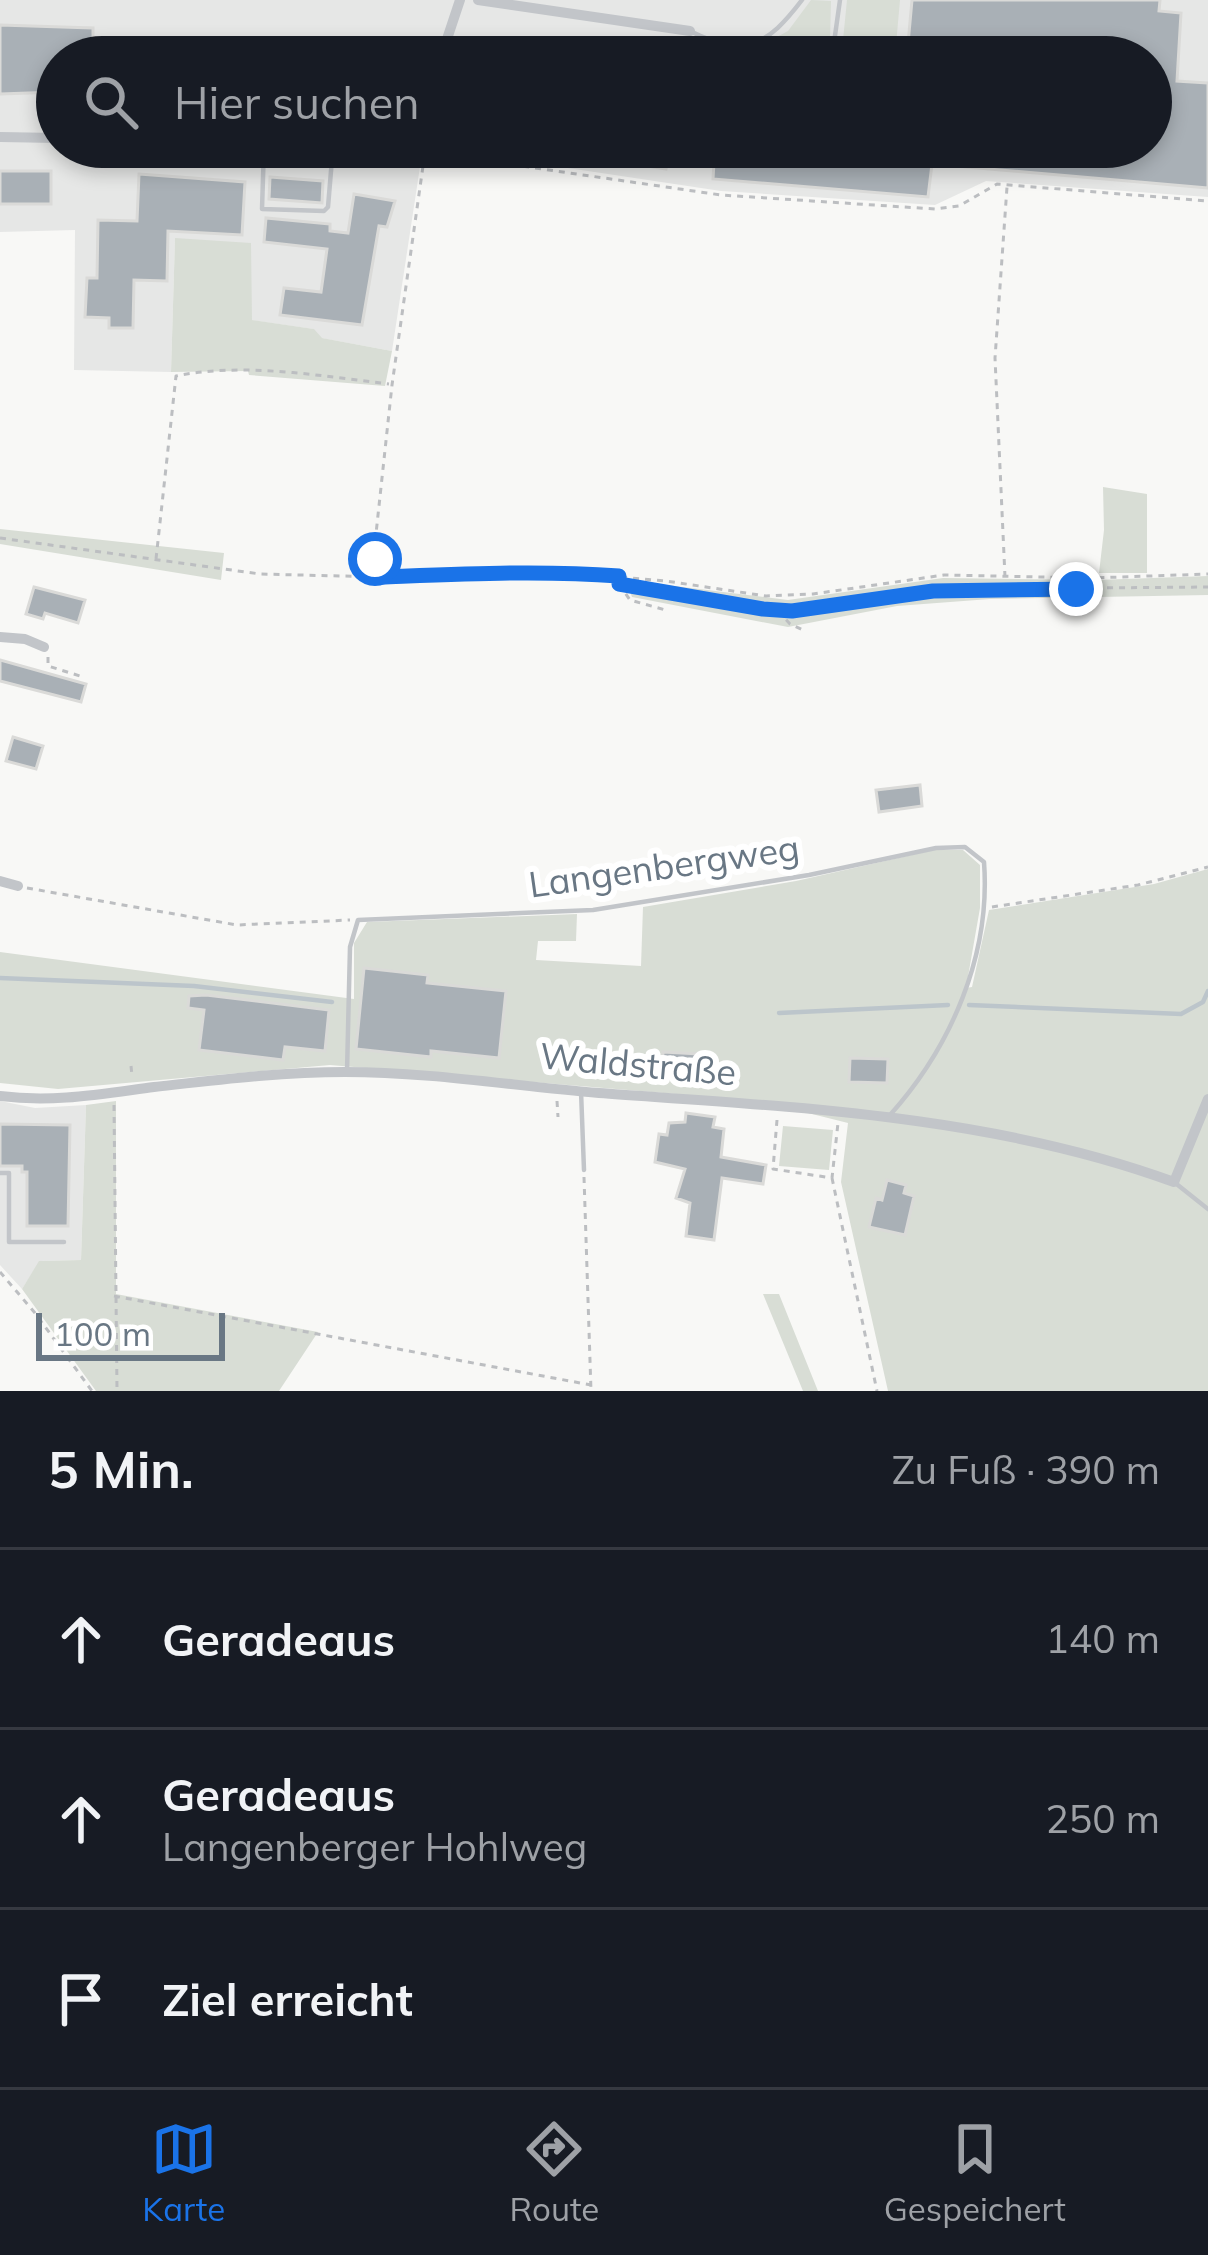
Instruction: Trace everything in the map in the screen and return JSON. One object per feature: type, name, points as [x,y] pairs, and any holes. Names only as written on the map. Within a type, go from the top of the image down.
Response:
[{"type":"street","points":[[448,36],[460,0]]},
{"type":"street","points":[[478,0],[690,31]]},
{"type":"street","points":[[0,137],[36,138]]},
{"type":"street","points":[[0,637],[42,646]]},
{"type":"street","points":[[0,881],[18,886]]},
{"type":"street","name":"Waldstraße","points":[[0,1096],[37,1101],[218,1079],[346,1072],[462,1077],[888,1118],[1084,1153],[1174,1182]]},
{"type":"street","points":[[1174,1182],[1208,1100]]},
{"type":"lane","points":[[768,36],[779,30],[802,0]]},
{"type":"lane","points":[[835,36],[840,0]]},
{"type":"lane","points":[[690,31],[700,36]]},
{"type":"lane","points":[[263,168],[262,208],[324,211],[331,168]]},
{"type":"lane","name":"Langenbergweg","points":[[358,920],[593,910],[809,875],[936,848],[965,847],[983,862],[984,908],[972,977],[947,1033],[908,1096],[888,1118]]},
{"type":"lane","points":[[346,1072],[350,947],[358,920]]},
{"type":"lane","points":[[581,1091],[584,1170]]},
{"type":"lane","points":[[0,1173],[9,1173],[9,1241],[64,1242]]},
{"type":"lane","points":[[1174,1182],[1208,1209]]},
{"type":"path","points":[[381,577],[375,543],[423,168]]},
{"type":"path","points":[[535,168],[721,195],[935,209],[958,206],[998,184],[1208,201]]},
{"type":"path","points":[[1005,577],[995,358],[1007,185]]},
{"type":"path","points":[[156,561],[176,376],[301,374],[392,385]]},
{"type":"path","points":[[0,538],[260,574],[381,577],[544,572],[619,576],[766,596],[849,590],[944,574],[1013,580],[1208,574]]},
{"type":"path","points":[[619,576],[630,600],[669,610]]},
{"type":"path","points":[[1013,580],[1013,596]]},
{"type":"path","points":[[619,584],[777,610],[968,589],[1208,587]]},
{"type":"path","points":[[777,610],[805,631]]},
{"type":"path","points":[[42,646],[38,654],[50,658],[48,666],[80,676]]},
{"type":"path","points":[[984,908],[1138,885],[1208,867]]},
{"type":"path","points":[[18,886],[238,925],[358,920]]},
{"type":"path","points":[[556,1088],[558,1117]]},
{"type":"path","points":[[114,1092],[116,1391]]},
{"type":"path","points":[[778,1106],[773,1168],[832,1178]]},
{"type":"path","points":[[839,1111],[832,1178],[877,1391]]},
{"type":"path","points":[[114,1296],[591,1388],[584,1170]]},
{"type":"path","points":[[0,1272],[92,1391]]},
{"type":"shaded area","points":[[0,0],[1208,0],[1208,197],[986,181],[935,205],[721,191],[568,168],[1172,168],[1172,36],[36,36],[36,168],[420,168],[392,351],[321,338],[313,329],[251,320],[175,239],[171,372],[74,370],[75,230],[0,232]]},
{"type":"shaded area","points":[[811,0],[831,1],[830,36],[779,36],[788,31]]},
{"type":"shaded area","points":[[847,0],[900,0],[897,36],[843,36]]},
{"type":"shaded area","points":[[175,238],[251,243],[252,320],[314,329],[322,338],[392,351],[385,386],[249,375],[248,371],[171,372]]},
{"type":"shaded area","points":[[1103,487],[1147,494],[1147,573],[1099,573]]},
{"type":"shaded area","points":[[0,529],[224,553],[221,580],[0,544]]},
{"type":"shaded area","points":[[1208,576],[1208,595],[990,599],[897,606],[788,627],[632,597],[626,580],[788,600],[943,578]]},
{"type":"shaded area","points":[[934,850],[963,850],[980,865],[980,908],[966,988],[972,987],[989,910],[1154,884],[1208,869],[1208,1391],[888,1391],[841,1182],[848,1123],[760,1101],[330,1065],[58,1089],[0,1083],[0,952],[354,999],[354,943],[367,922],[577,914],[576,941],[538,941],[536,960],[641,966],[643,907],[796,881]]},
{"type":"shaded area","points":[[0,1101],[35,1108],[86,1105],[81,1260],[40,1261],[22,1289],[0,1265]]},
{"type":"shaded area","points":[[116,1101],[116,1294],[318,1332],[279,1391],[96,1391],[22,1289],[39,1261],[81,1260],[86,1105]]},
{"type":"shaded area","points":[[783,1126],[833,1130],[829,1170],[779,1166]]},
{"type":"shaded area","points":[[763,1294],[779,1294],[818,1391],[803,1391]]},
{"type":"building","points":[[912,0],[1160,0],[1159,11],[1181,13],[1177,81],[1208,83],[1208,188],[978,168],[1172,168],[1172,36],[909,36]]},
{"type":"building","points":[[0,25],[93,28],[93,36],[36,36],[36,93],[0,94]]},
{"type":"building","points":[[714,168],[932,168],[928,197],[713,179]]},
{"type":"building","points":[[0,171],[51,171],[51,204],[0,204]]},
{"type":"building","points":[[139,174],[245,182],[242,235],[168,231],[167,281],[134,280],[133,328],[109,328],[109,318],[85,317],[87,278],[97,278],[98,220],[137,221]]},
{"type":"building","points":[[270,177],[323,181],[322,203],[269,199]]},
{"type":"building","points":[[354,194],[395,201],[387,227],[379,226],[362,325],[280,315],[284,288],[321,292],[327,249],[264,242],[266,218],[330,224],[330,231],[348,233]]},
{"type":"building","points":[[34,587],[85,600],[78,623],[45,613],[43,619],[26,614]]},
{"type":"building","points":[[0,660],[86,684],[81,702],[0,681]]},
{"type":"building","points":[[13,737],[43,746],[36,769],[6,761]]},
{"type":"building","points":[[920,785],[922,806],[879,812],[876,790]]},
{"type":"building","points":[[364,968],[428,975],[427,983],[506,991],[499,1058],[356,1049]]},
{"type":"building","points":[[189,996],[329,1010],[325,1051],[285,1047],[283,1060],[199,1050],[204,1010],[188,1008]]},
{"type":"building","points":[[663,1052],[700,1054],[699,1076],[662,1075]]},
{"type":"building","points":[[850,1058],[888,1059],[887,1083],[849,1082]]},
{"type":"building","points":[[686,1113],[715,1117],[713,1127],[724,1129],[721,1157],[766,1165],[763,1184],[722,1178],[714,1240],[686,1236],[690,1203],[676,1198],[685,1169],[655,1162],[659,1134],[667,1135],[669,1123],[685,1122]]},
{"type":"building","points":[[0,1124],[70,1125],[68,1226],[27,1226],[27,1172],[22,1172],[22,1166],[0,1166]]},
{"type":"building","points":[[887,1180],[906,1185],[904,1193],[914,1196],[905,1235],[869,1227],[876,1198],[882,1200]]},
{"type":"waterway","points":[[0,978],[194,986],[332,1002]]},
{"type":"waterway","points":[[969,1005],[1181,1014],[1203,1002],[1208,991]]},
{"type":"waterway","points":[[779,1013],[948,1005]]},
{"type":"route","points":[[375,559],[381,577],[597,574],[619,576],[619,584],[650,590],[792,611],[933,591],[1076,589]]}]
